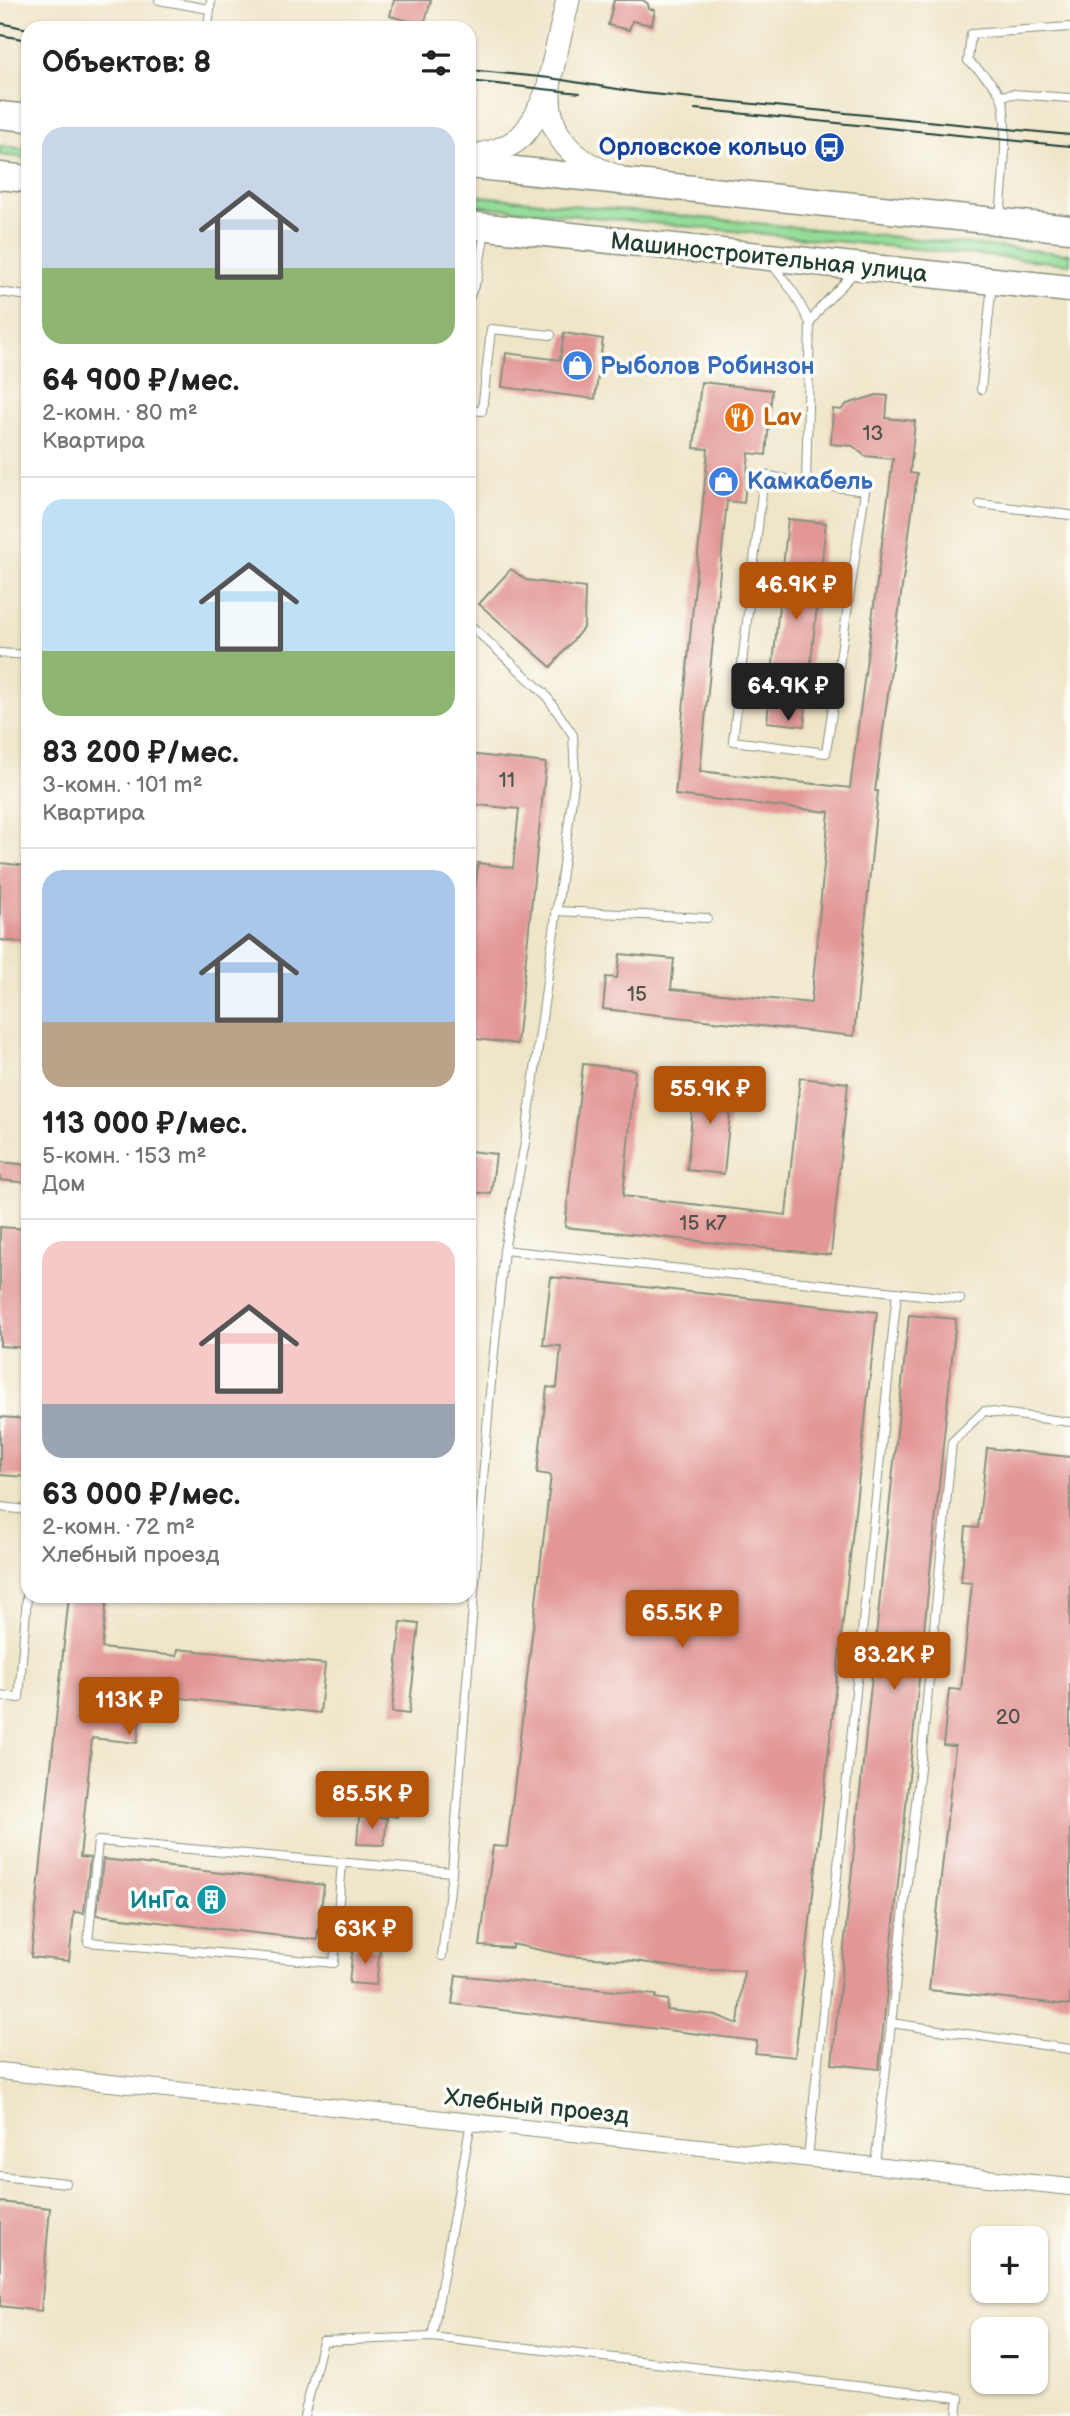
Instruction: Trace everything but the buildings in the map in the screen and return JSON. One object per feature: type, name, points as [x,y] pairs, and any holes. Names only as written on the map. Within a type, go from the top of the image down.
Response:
[{"type":"main road","points":[[0,115],[21,117]]},
{"type":"main road","points":[[476,166],[1070,229]]},
{"type":"main road","points":[[0,176],[21,178]]},
{"type":"main road","name":"Машиностроительная улица","points":[[477,226],[1070,289]]},
{"type":"street","points":[[476,156],[494,152],[520,139],[532,125],[548,89],[568,0]]},
{"type":"street","points":[[548,89],[551,120],[558,136],[573,153],[610,174],[637,183]]},
{"type":"street","name":"Хлебный проезд","points":[[0,2070],[1070,2187]]},
{"type":"lane","points":[[159,0],[210,5]]},
{"type":"lane","points":[[1000,221],[1005,113],[1000,96],[968,61],[971,34],[1070,27]]},
{"type":"lane","points":[[1000,96],[1013,94],[1070,98]]},
{"type":"lane","points":[[476,281],[477,226]]},
{"type":"lane","points":[[766,257],[782,275],[810,323],[806,483]]},
{"type":"lane","points":[[810,323],[844,281],[861,267]]},
{"type":"lane","points":[[981,389],[992,281]]},
{"type":"lane","points":[[0,292],[21,295]]},
{"type":"lane","points":[[476,411],[482,411],[491,329],[551,335]]},
{"type":"lane","points":[[764,475],[806,483],[865,491],[826,753],[733,741],[764,475]]},
{"type":"lane","points":[[981,504],[1070,515]]},
{"type":"lane","points":[[476,630],[545,694],[573,735],[575,777],[525,1143],[504,1250],[476,1569]]},
{"type":"lane","points":[[0,653],[21,654]]},
{"type":"lane","points":[[556,911],[707,918]]},
{"type":"lane","points":[[504,1250],[960,1299]]},
{"type":"lane","points":[[808,2158],[897,1292]]},
{"type":"lane","points":[[875,2165],[921,1755],[952,1442],[984,1411],[1070,1422]]},
{"type":"lane","points":[[0,1507],[21,1509]]},
{"type":"lane","points":[[0,1696],[19,1698],[26,1603]]},
{"type":"lane","points":[[443,1956],[473,1603]]},
{"type":"lane","points":[[342,1863],[334,1963],[88,1942],[98,1842],[452,1872]]},
{"type":"lane","points":[[891,2023],[1070,2049]]},
{"type":"lane","points":[[432,2337],[471,2122]]},
{"type":"lane","points":[[0,2176],[66,2183]]},
{"type":"lane","points":[[303,2416],[323,2341],[432,2337],[959,2399],[957,2416]]},
{"type":"green space","points":[[0,146],[21,148],[21,157],[0,155]]},
{"type":"green space","points":[[476,196],[1070,254],[1070,264],[476,206]]},
{"type":"tram line","points":[[0,23],[21,28]]},
{"type":"tram line","points":[[0,35],[21,39]]},
{"type":"tram line","points":[[476,71],[550,78],[642,93],[1070,135]]},
{"type":"tram line","points":[[476,82],[580,93]]},
{"type":"tram line","points":[[695,109],[1070,146]]},
{"type":"place","name":"Орловское кольцо","points":[[830,147]]},
{"type":"place","name":"Рыболов Робинзон","points":[[577,366]]},
{"type":"place","name":"Lav","points":[[740,417]]},
{"type":"place","name":"Камкабель","points":[[724,481]]},
{"type":"place","name":"ИнГа","points":[[212,1900]]}]
